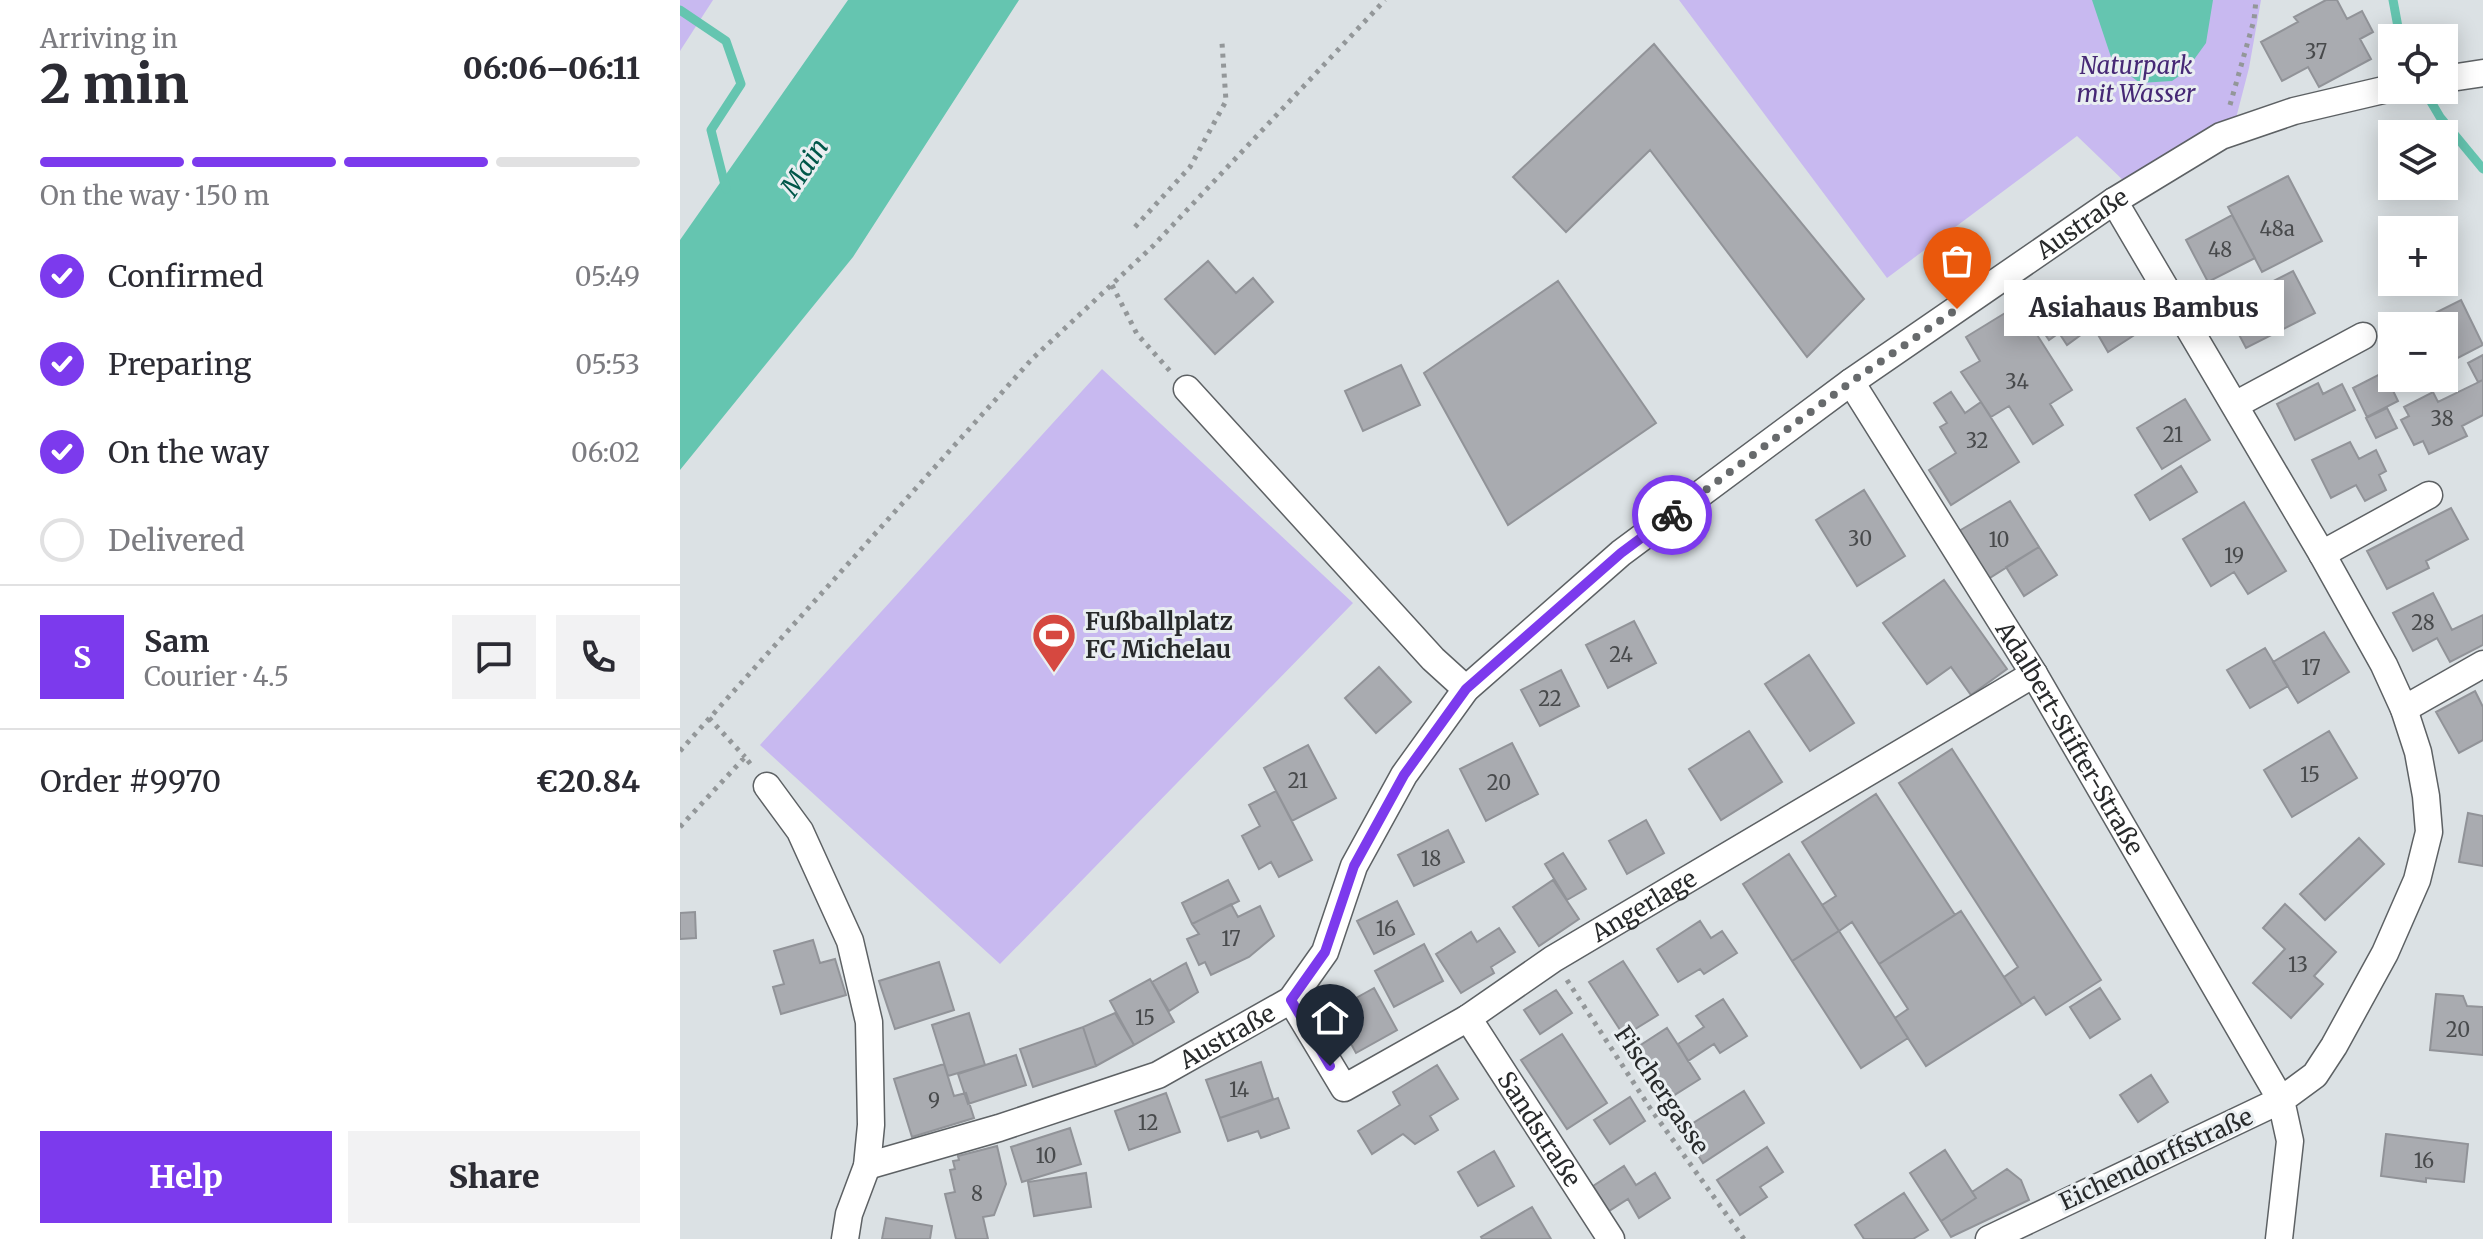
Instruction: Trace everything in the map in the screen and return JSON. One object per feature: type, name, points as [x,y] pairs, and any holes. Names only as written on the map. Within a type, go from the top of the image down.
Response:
[{"type":"street","name":"Austraße","points":[[867,1166],[999,1128],[1158,1075],[1291,1000],[1325,952],[1354,866],[1404,775],[1466,689],[1621,553],[1851,382],[2114,201],[2221,136],[2294,111],[2378,91]]},
{"type":"street","name":"Eichendorffstraße","points":[[1989,1239],[2281,1100],[2315,1075],[2385,953],[2417,880],[2429,832],[2418,752],[2404,709],[2384,665],[2114,201]]},
{"type":"street","points":[[2235,405],[2363,336]]},
{"type":"street","name":"Adalbert-Stifter-Straße","points":[[1851,382],[2034,674],[2281,1100],[2290,1141],[2279,1239]]},
{"type":"street","points":[[1187,389],[1422,647],[1466,689]]},
{"type":"street","points":[[2322,554],[2429,495]]},
{"type":"street","points":[[2404,709],[2483,664]]},
{"type":"street","name":"Angerlage","points":[[1291,1000],[1344,1088],[1468,1018],[1553,959],[2034,674]]},
{"type":"street","points":[[767,786],[800,831],[850,941],[869,1022],[871,1125],[867,1166],[849,1214],[845,1239]]},
{"type":"street","name":"Sandstraße","points":[[1468,1018],[1611,1239]]},
{"type":"path","points":[[680,751],[1032,359],[1153,246],[1385,0]]},
{"type":"path","points":[[2221,136],[2254,20],[2256,0]]},
{"type":"path","points":[[1135,227],[1190,167],[1226,101],[1222,43]]},
{"type":"path","points":[[1112,285],[1137,334],[1187,389]]},
{"type":"path","points":[[709,718],[767,786]]},
{"type":"path","points":[[680,827],[745,757]]},
{"type":"path","name":"Fischergasse","points":[[1553,959],[1650,1108],[1744,1239]]},
{"type":"green space","points":[[680,0],[713,0],[680,51]]},
{"type":"green space","name":"Naturpark mit Wasser","points":[[1679,0],[2261,0],[2249,68],[2235,122],[2126,183],[2077,136],[1887,278]]},
{"type":"green space","name":"Fußballplatz FC Michelau","points":[[1102,369],[1353,603],[1000,964],[760,745]]},
{"type":"water","name":"Main","points":[[848,0],[1019,0],[853,257],[680,470],[680,240]]},
{"type":"water","points":[[2092,0],[2213,0],[2206,43],[2185,72],[2172,81],[2140,83],[2113,63]]},
{"type":"building","points":[[2326,0],[2337,0],[2347,19],[2362,11],[2373,32],[2360,39],[2371,59],[2319,87],[2308,67],[2282,81],[2261,42],[2298,22],[2294,17]]},
{"type":"building","points":[[1654,44],[1864,299],[1807,357],[1650,150],[1566,232],[1513,177]]},
{"type":"building","points":[[2288,176],[2322,241],[2262,272],[2228,207]]},
{"type":"building","points":[[2232,215],[2255,258],[2208,282],[2186,240]]},
{"type":"building","points":[[1208,261],[1236,293],[1253,278],[1273,302],[1215,354],[1165,299]]},
{"type":"building","points":[[2293,271],[2315,313],[2246,348],[2224,306]]},
{"type":"building","points":[[1558,281],[1656,423],[1508,525],[1424,373]]},
{"type":"building","points":[[2064,286],[2093,326],[2067,345],[2059,333],[2049,340],[2029,311]]},
{"type":"building","points":[[2461,300],[2483,345],[2458,358],[2458,312],[2437,312]]},
{"type":"building","points":[[2119,308],[2136,334],[2108,352],[2093,326]]},
{"type":"building","points":[[2010,310],[2026,335],[2034,330],[2072,390],[2050,404],[2063,425],[2033,444],[2009,406],[1991,417],[1961,372],[1980,361],[1966,337]]},
{"type":"building","points":[[2483,355],[2483,380],[2478,382],[2468,363]]},
{"type":"building","points":[[1401,365],[1420,405],[1363,431],[1345,391]]},
{"type":"building","points":[[2378,375],[2378,392],[2394,392],[2398,401],[2367,417],[2353,388]]},
{"type":"building","points":[[2483,380],[2483,415],[2462,426],[2467,436],[2429,454],[2423,441],[2414,445],[2401,420],[2409,416],[2404,407],[2433,392],[2438,402]]},
{"type":"building","points":[[2318,383],[2323,394],[2342,384],[2355,410],[2295,440],[2277,404]]},
{"type":"building","points":[[1951,392],[1965,413],[1981,402],[2019,462],[1951,505],[1929,470],[1956,453],[1940,427],[1947,423],[1934,403]]},
{"type":"building","points":[[2185,399],[2210,440],[2162,469],[2137,428]]},
{"type":"building","points":[[2387,408],[2397,428],[2376,438],[2366,418]]},
{"type":"building","points":[[2350,442],[2359,459],[2376,450],[2386,471],[2379,475],[2386,490],[2365,501],[2356,485],[2331,498],[2312,460]]},
{"type":"building","points":[[2181,466],[2197,492],[2150,520],[2135,495]]},
{"type":"building","points":[[1864,490],[1905,556],[1857,586],[1816,520]]},
{"type":"building","points":[[2010,501],[2039,547],[1988,579],[1959,531]]},
{"type":"building","points":[[2244,502],[2286,571],[2248,594],[2234,572],[2211,586],[2183,539]]},
{"type":"building","points":[[2451,508],[2468,539],[2426,561],[2429,568],[2387,589],[2367,551]]},
{"type":"building","points":[[2039,547],[2057,575],[2024,596],[2006,567]]},
{"type":"building","points":[[1944,580],[2007,669],[1971,695],[1951,667],[1927,684],[1883,623]]},
{"type":"building","points":[[2433,593],[2452,630],[2483,615],[2483,645],[2450,662],[2437,638],[2413,651],[2393,613]]},
{"type":"building","points":[[1634,621],[1656,663],[1608,688],[1586,645]]},
{"type":"building","points":[[2324,632],[2349,672],[2298,703],[2273,662]]},
{"type":"building","points":[[2265,648],[2288,686],[2250,708],[2227,670]]},
{"type":"building","points":[[1809,655],[1854,723],[1810,751],[1765,684]]},
{"type":"building","points":[[1379,667],[1411,702],[1376,733],[1345,698]]},
{"type":"building","points":[[1561,670],[1579,706],[1540,726],[1521,690]]},
{"type":"building","points":[[2475,691],[2483,707],[2483,740],[2459,753],[2436,712]]},
{"type":"building","points":[[1749,731],[1782,782],[1721,820],[1689,769]]},
{"type":"building","points":[[2329,731],[2357,778],[2292,817],[2264,770]]},
{"type":"building","points":[[1512,743],[1538,794],[1486,821],[1460,769]]},
{"type":"building","points":[[1308,745],[1336,798],[1292,821],[1264,768]]},
{"type":"building","points":[[1952,749],[2101,980],[2046,1015],[2034,997],[2022,1005],[2004,977],[2018,967],[1899,783]]},
{"type":"building","points":[[1276,791],[1312,860],[1279,877],[1271,862],[1259,869],[1242,836],[1260,826],[1249,805]]},
{"type":"building","points":[[1876,794],[1955,915],[1879,964],[1852,922],[1839,931],[1822,905],[1836,896],[1802,842]]},
{"type":"building","points":[[2468,813],[2483,816],[2483,866],[2459,862]]},
{"type":"building","points":[[1646,820],[1664,853],[1627,874],[1609,841]]},
{"type":"building","points":[[1448,830],[1464,862],[1414,886],[1398,855]]},
{"type":"building","points":[[2359,838],[2384,864],[2325,920],[2300,894]]},
{"type":"building","points":[[1563,853],[1586,889],[1567,900],[1545,864]]},
{"type":"building","points":[[1789,854],[1839,931],[1792,961],[1743,884]]},
{"type":"building","points":[[1228,880],[1239,901],[1192,924],[1182,903]]},
{"type":"building","points":[[1553,880],[1579,919],[1539,946],[1513,907]]},
{"type":"building","points":[[1397,901],[1414,934],[1374,954],[1357,921]]},
{"type":"building","points":[[1231,904],[1238,917],[1260,906],[1274,936],[1249,957],[1211,975],[1205,962],[1199,965],[1187,939],[1199,934],[1192,924]]},
{"type":"building","points":[[2285,904],[2336,952],[2314,976],[2323,984],[2291,1018],[2253,983],[2285,949],[2263,928]]},
{"type":"building","points":[[1961,911],[2022,1005],[1926,1066],[1895,1018],[1908,1009],[1879,964]]},
{"type":"building","points":[[695,912],[696,938],[680,939],[680,913]]},
{"type":"building","points":[[1700,921],[1711,938],[1722,931],[1737,953],[1704,974],[1700,969],[1678,982],[1657,949]]},
{"type":"building","points":[[1499,928],[1515,952],[1491,967],[1494,973],[1461,993],[1436,954],[1471,932],[1477,942]]},
{"type":"building","points":[[1839,931],[1908,1038],[1861,1068],[1792,961]]},
{"type":"building","points":[[813,940],[820,963],[835,959],[846,995],[781,1014],[773,987],[784,984],[774,951]]},
{"type":"building","points":[[1424,944],[1443,981],[1394,1007],[1375,971]]},
{"type":"building","points":[[1623,961],[1658,1015],[1624,1036],[1589,982]]},
{"type":"building","points":[[939,962],[954,1010],[895,1029],[879,981]]},
{"type":"building","points":[[1186,963],[1198,992],[1169,1011],[1152,982]]},
{"type":"building","points":[[1150,979],[1174,1022],[1134,1045],[1110,1001]]},
{"type":"building","points":[[1374,988],[1397,1030],[1356,1053],[1333,1011]]},
{"type":"building","points":[[2100,988],[2120,1019],[2090,1038],[2070,1007]]},
{"type":"building","points":[[1556,990],[1572,1013],[1540,1034],[1524,1010]]},
{"type":"building","points":[[2436,994],[2463,996],[2467,1006],[2483,1007],[2483,1055],[2430,1050]]},
{"type":"building","points":[[1723,999],[1747,1036],[1720,1053],[1714,1044],[1688,1061],[1678,1044],[1704,1027],[1696,1016]]},
{"type":"building","points":[[969,1013],[985,1065],[948,1076],[932,1025]]},
{"type":"building","points":[[1115,1013],[1134,1045],[1096,1066],[1083,1027]]},
{"type":"building","points":[[1083,1027],[1096,1066],[1033,1087],[1020,1049]]},
{"type":"building","points":[[1667,1028],[1700,1079],[1668,1099],[1636,1048]]},
{"type":"building","points":[[1562,1034],[1607,1103],[1567,1129],[1521,1060]]},
{"type":"building","points":[[1016,1055],[1026,1085],[968,1104],[958,1074]]},
{"type":"building","points":[[1261,1062],[1273,1099],[1220,1118],[1206,1080]]},
{"type":"building","points":[[944,1064],[954,1096],[966,1093],[974,1118],[912,1137],[894,1079]]},
{"type":"building","points":[[1437,1065],[1458,1099],[1430,1116],[1438,1130],[1415,1144],[1403,1134],[1372,1154],[1358,1131],[1400,1105],[1393,1092]]},
{"type":"building","points":[[2151,1075],[2168,1102],[2138,1122],[2120,1095]]},
{"type":"building","points":[[1744,1091],[1764,1123],[1703,1163],[1682,1130]]},
{"type":"building","points":[[1166,1093],[1180,1132],[1129,1150],[1115,1111]]},
{"type":"building","points":[[1630,1097],[1645,1121],[1610,1144],[1594,1120]]},
{"type":"building","points":[[1278,1098],[1289,1128],[1261,1138],[1258,1131],[1228,1141],[1220,1118]]},
{"type":"building","points":[[1070,1128],[1081,1164],[1022,1182],[1011,1147]]},
{"type":"building","points":[[2386,1134],[2468,1144],[2464,1182],[2426,1178],[2426,1182],[2381,1176]]},
{"type":"building","points":[[997,1146],[1006,1184],[994,1215],[983,1217],[988,1239],[956,1239],[945,1194],[955,1192],[950,1170],[955,1169],[953,1161],[959,1160],[958,1156]]},
{"type":"building","points":[[1767,1147],[1783,1172],[1760,1187],[1767,1197],[1740,1215],[1717,1180]]},
{"type":"building","points":[[1945,1150],[1976,1198],[1941,1221],[1910,1173]]},
{"type":"building","points":[[1494,1151],[1514,1186],[1478,1206],[1458,1172]]},
{"type":"building","points":[[1624,1166],[1636,1185],[1655,1173],[1670,1198],[1639,1218],[1628,1199],[1609,1211],[1593,1186]]},
{"type":"building","points":[[2007,1169],[2021,1180],[2029,1200],[1951,1237],[1941,1221],[1976,1198],[1972,1192]]},
{"type":"building","points":[[1086,1173],[1091,1207],[1034,1216],[1028,1182]]},
{"type":"building","points":[[1904,1193],[1928,1230],[1913,1239],[1864,1239],[1855,1225]]},
{"type":"building","points":[[1532,1207],[1551,1239],[1482,1239],[1481,1237]]},
{"type":"building","points":[[886,1218],[932,1226],[930,1239],[882,1239]]},
{"type":"waterway","points":[[2393,0],[2397,24]]},
{"type":"waterway","points":[[680,10],[726,41],[741,84],[711,130],[726,189]]},
{"type":"waterway","points":[[2432,104],[2483,169]]},
{"type":"way so far","points":[[1672,515],[1851,382],[1957,309]]},
{"type":"place","name":"Asiahaus Bambus","points":[[1957,309]]},
{"type":"place","name":"Fußballplatz FC Michelau","points":[[1054,674]]},
{"type":"route","points":[[1330,1066],[1291,1000],[1325,952],[1354,866],[1404,775],[1466,689],[1621,553],[1672,515]]}]
